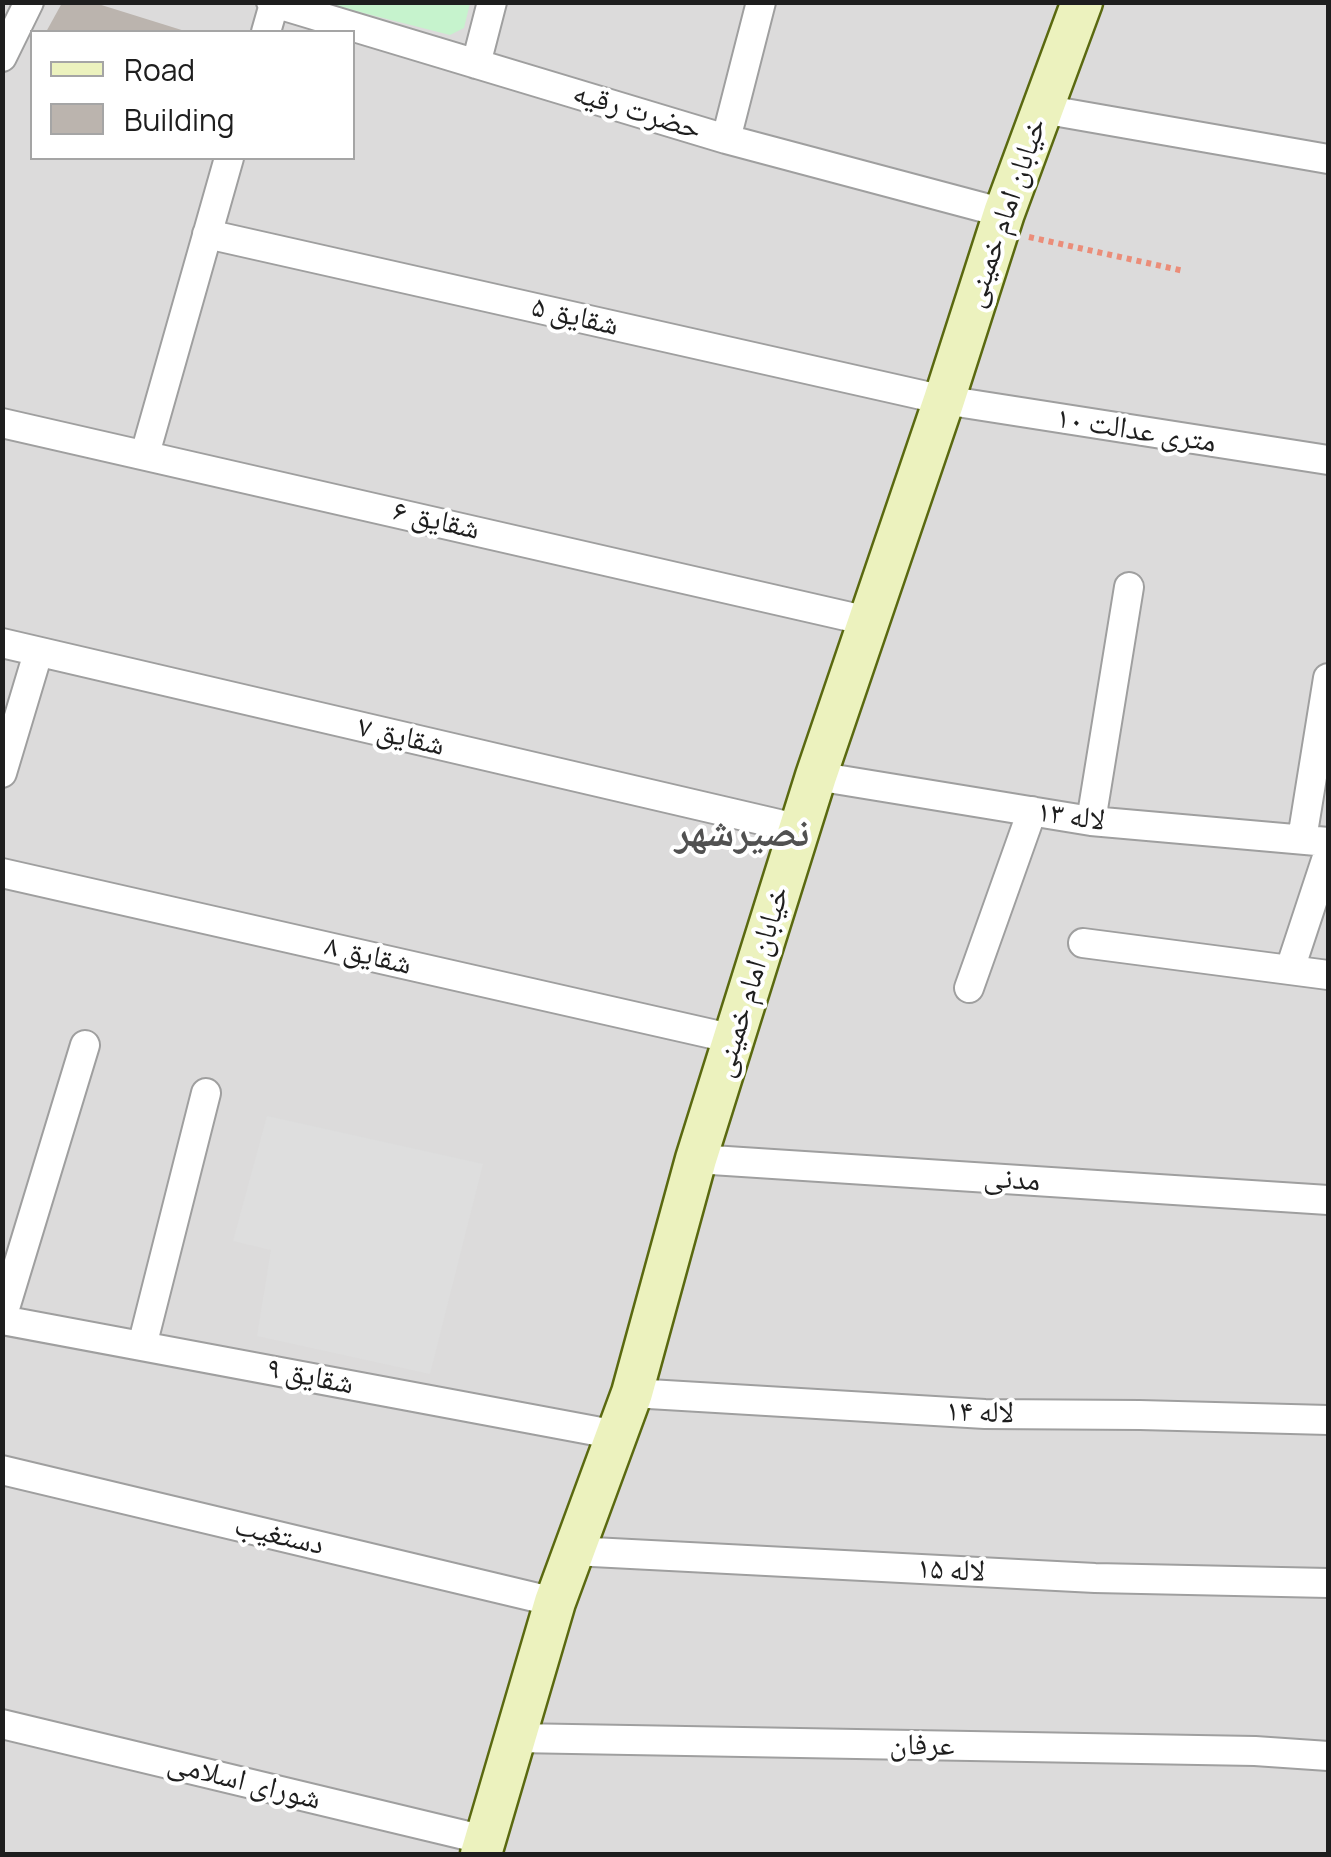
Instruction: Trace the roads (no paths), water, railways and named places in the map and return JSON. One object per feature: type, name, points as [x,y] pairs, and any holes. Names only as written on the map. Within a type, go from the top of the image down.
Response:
[{"type":"main road","name":"خیابان امام خمینی","points":[[483,1847],[555,1602],[632,1393],[696,1159],[816,776],[1002,222],[1082,2]]},
{"type":"street","points":[[2,57],[29,2]]},
{"type":"street","points":[[476,64],[492,2]]},
{"type":"street","points":[[726,139],[761,2]]},
{"type":"street","points":[[266,30],[273,3]]},
{"type":"street","name":"حضرت رقیه","points":[[273,3],[1002,222]]},
{"type":"street","points":[[1042,109],[1328,159]]},
{"type":"street","points":[[145,454],[228,160]]},
{"type":"street","name":"شقایق ۵","points":[[207,234],[944,400]]},
{"type":"street","name":"۱۰ متری عدالت","points":[[944,400],[1328,460]]},
{"type":"street","name":"شقایق ۶","points":[[2,423],[868,621]]},
{"type":"street","points":[[1091,822],[1129,587]]},
{"type":"street","name":"شقایق ۷","points":[[2,643],[800,829]]},
{"type":"street","points":[[2,773],[38,653]]},
{"type":"street","points":[[1315,840],[1328,678]]},
{"type":"street","name":"لاله ۱۳","points":[[816,776],[1091,822],[1315,840]]},
{"type":"street","points":[[969,988],[1032,811]]},
{"type":"street","points":[[1290,970],[1328,854]]},
{"type":"street","name":"شقایق ۸","points":[[2,873],[734,1040]]},
{"type":"street","points":[[1083,943],[1328,975]]},
{"type":"street","points":[[2,1319],[85,1045]]},
{"type":"street","points":[[142,1346],[206,1093]]},
{"type":"street","name":"مدنی","points":[[696,1159],[1328,1200]]},
{"type":"street","name":"شقایق ۹","points":[[2,1319],[617,1436]]},
{"type":"street","name":"لاله ۱۴","points":[[632,1393],[985,1414],[1328,1420]]},
{"type":"street","name":"دستغیب","points":[[2,1470],[555,1602]]},
{"type":"street","name":"لاله ۱۵","points":[[574,1551],[1095,1578],[1328,1583]]},
{"type":"street","name":"شورای اسلامی","points":[[2,1724],[483,1847]]},
{"type":"street","name":"عرفان","points":[[515,1738],[1255,1751],[1328,1756]]},
{"type":"district","name":"نصیرشهر","points":[[742,835]]}]
